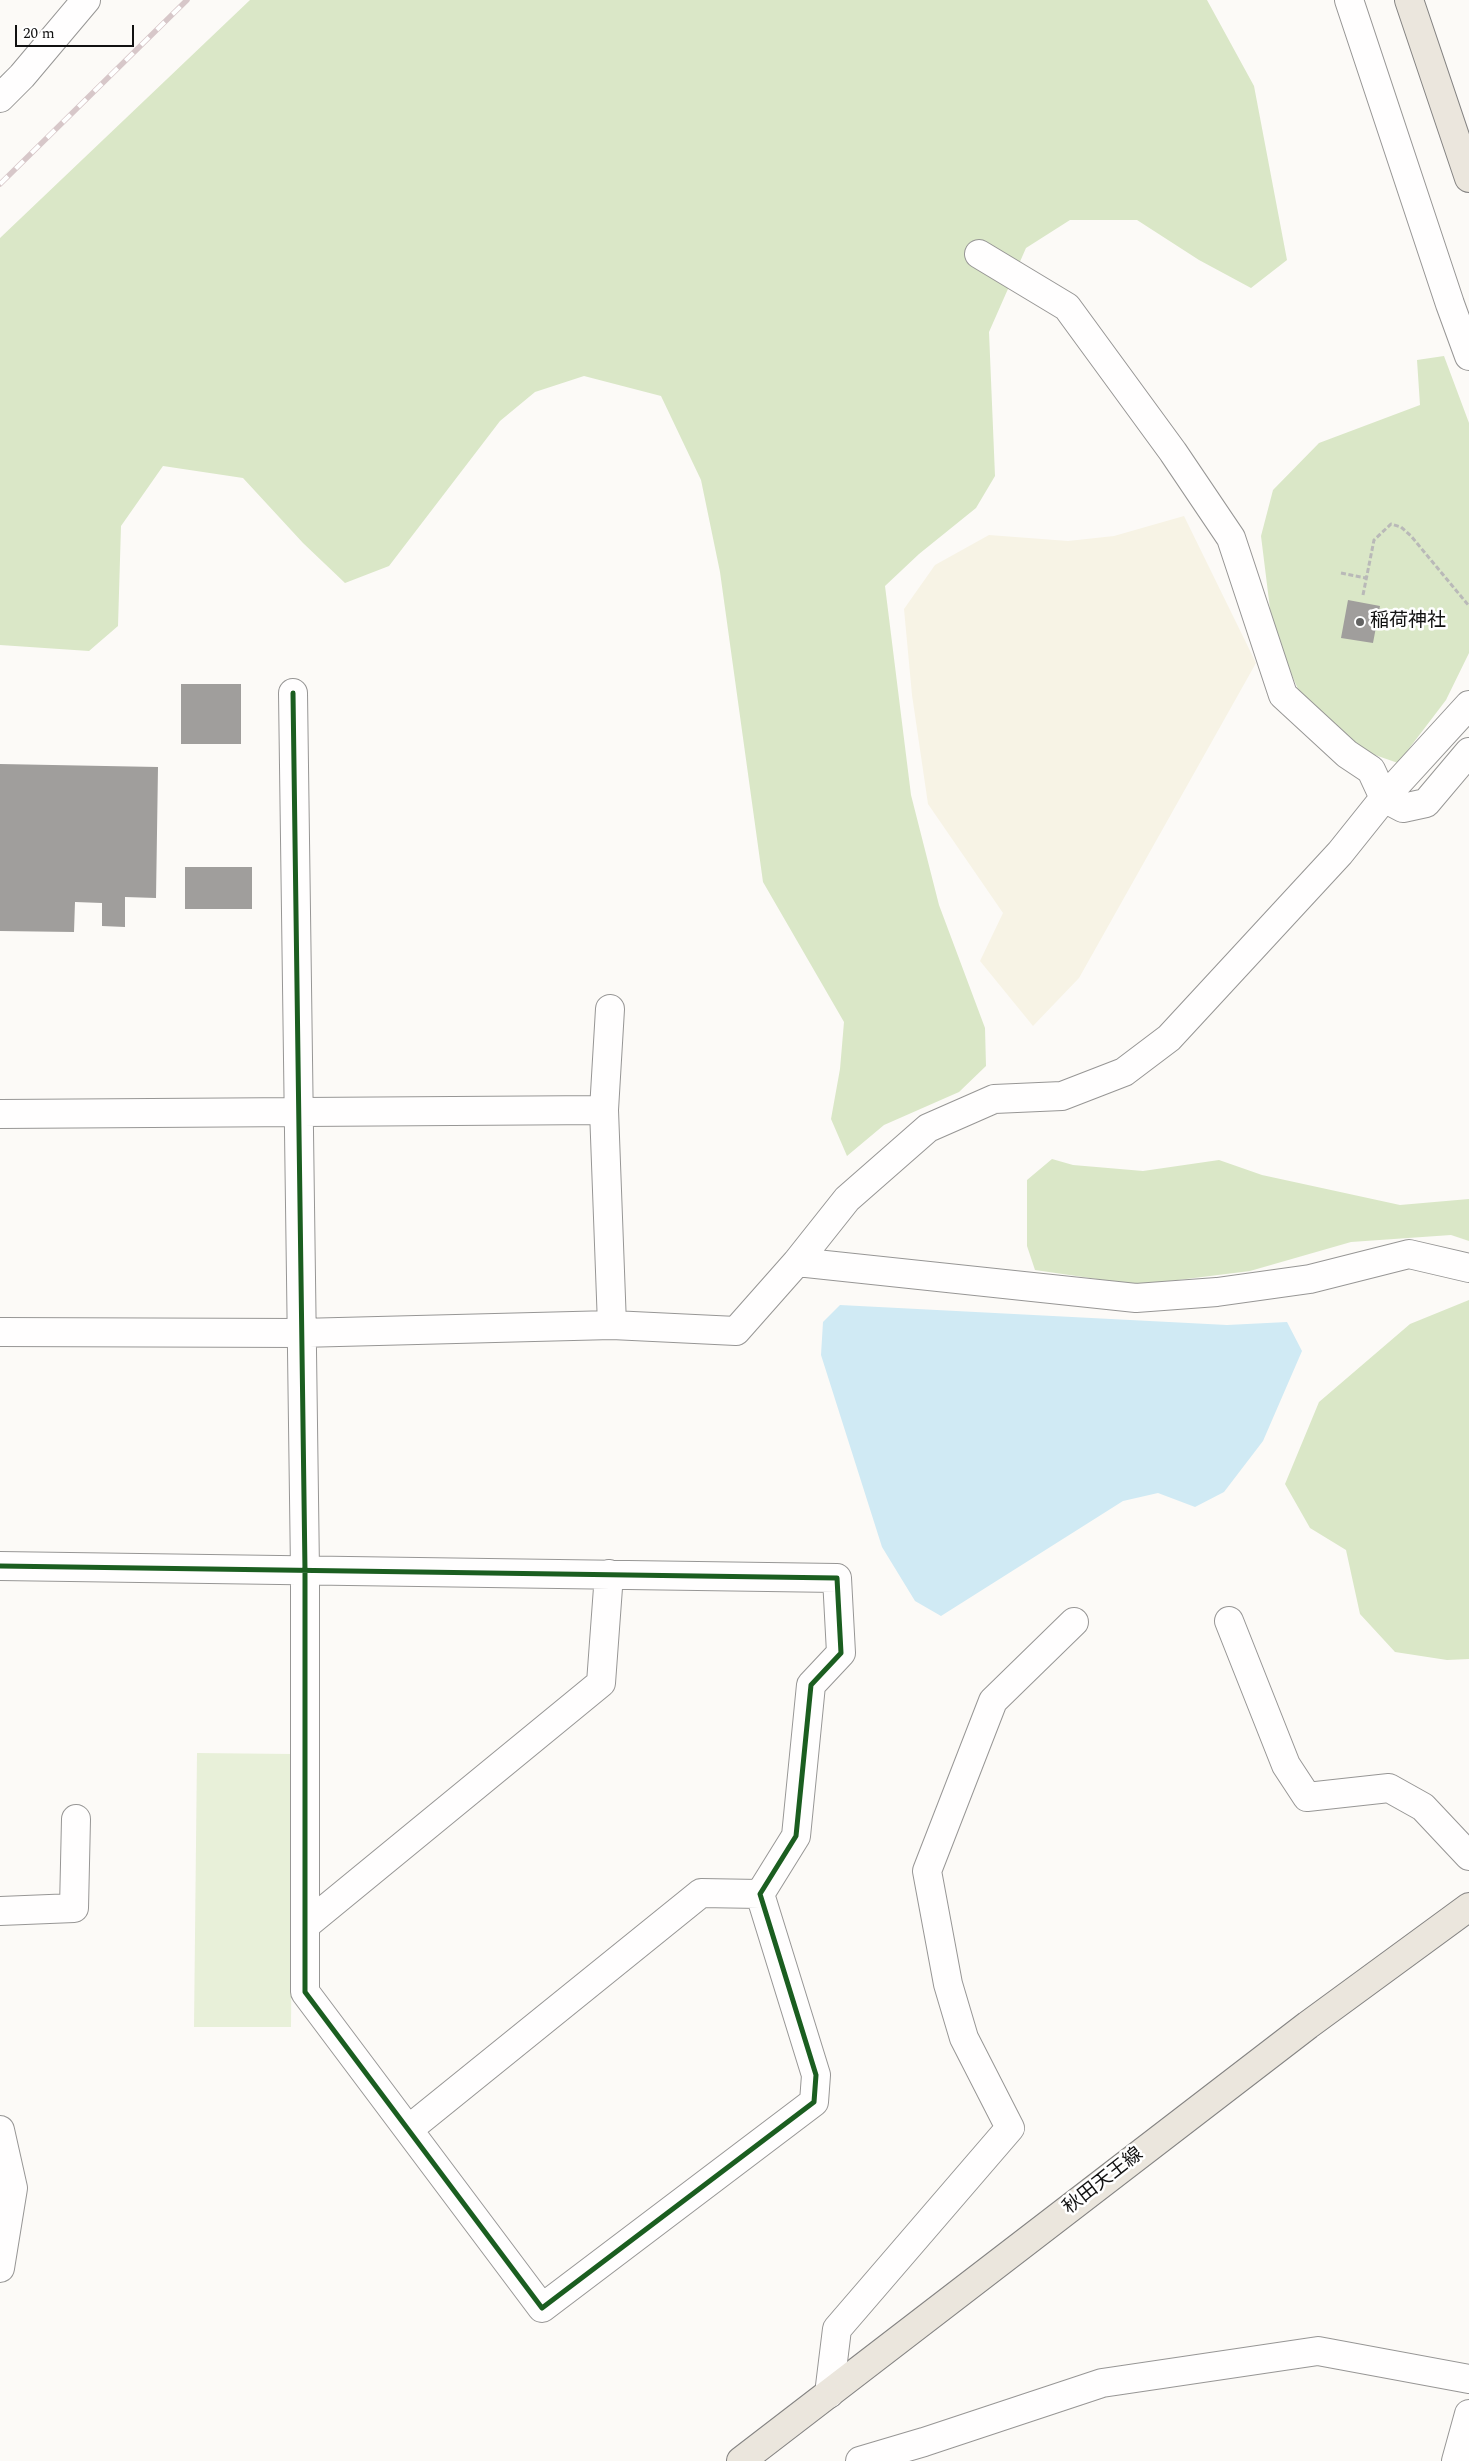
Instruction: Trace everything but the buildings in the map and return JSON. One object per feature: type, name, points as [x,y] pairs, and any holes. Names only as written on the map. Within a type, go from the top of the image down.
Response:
[{"type":"main road","points":[[1409,0],[1469,178]]},
{"type":"main road","name":"秋田天王線","points":[[742,2461],[1308,2025],[1469,1907]]},
{"type":"street","points":[[0,98],[22,76],[86,0]]},
{"type":"street","points":[[1349,0],[1469,356]]},
{"type":"street","points":[[979,254],[1067,307],[1174,452],[1231,538],[1283,694],[1334,742],[1371,770],[1384,798],[1403,808],[1426,803],[1469,752]]},
{"type":"street","points":[[0,1566],[304,1570],[609,1574],[837,1578],[840,1653],[811,1685],[796,1836],[760,1894],[816,2075],[814,2102],[542,2308],[305,1992],[304,1570],[293,693]]},
{"type":"street","points":[[0,1332],[300,1333],[612,1325],[736,1331],[797,1262],[847,1199],[928,1128],[994,1099],[1062,1096],[1124,1072],[1169,1038],[1340,853],[1384,798],[1469,705]]},
{"type":"street","points":[[610,1008],[604,1110],[612,1325]]},
{"type":"street","points":[[0,1114],[604,1110]]},
{"type":"street","points":[[797,1262],[1136,1298],[1217,1292],[1310,1278],[1409,1254],[1469,1268]]},
{"type":"street","points":[[306,1925],[601,1683],[609,1574]]},
{"type":"street","points":[[1228,1621],[1286,1765],[1307,1797],[1389,1788],[1424,1807],[1469,1856]]},
{"type":"street","points":[[829,2394],[837,2329],[1010,2128],[964,2038],[948,1984],[927,1872],[993,1702],[1074,1622]]},
{"type":"street","points":[[0,1911],[74,1908],[76,1819]]},
{"type":"street","points":[[409,2129],[701,1893],[760,1894]]},
{"type":"street","points":[[0,2130],[13,2188],[0,2268]]},
{"type":"street","points":[[860,2461],[924,2442],[1102,2383],[1318,2351],[1469,2379]]},
{"type":"street","points":[[1456,2461],[1469,2414]]},
{"type":"path","points":[[1363,595],[1374,540],[1391,524],[1400,527],[1411,536],[1469,606]]},
{"type":"path","points":[[1341,573],[1366,578]]},
{"type":"shaded area","points":[[1184,516],[1256,663],[1079,978],[1033,1026],[980,961],[1003,913],[928,804],[912,695],[904,609],[935,565],[989,535],[1068,541],[1114,536]]},
{"type":"green space","points":[[250,0],[1207,0],[1254,86],[1287,260],[1251,288],[1199,260],[1137,220],[1070,220],[1026,248],[989,332],[995,476],[976,508],[919,554],[885,586],[911,795],[939,905],[985,1028],[986,1066],[959,1092],[884,1125],[847,1156],[831,1119],[840,1069],[844,1022],[763,882],[720,572],[701,480],[661,396],[584,376],[535,392],[500,421],[389,566],[345,583],[303,543],[243,478],[163,466],[121,526],[118,626],[89,651],[0,645],[0,238]]},
{"type":"green space","points":[[1444,356],[1469,423],[1469,653],[1446,700],[1398,763],[1349,746],[1298,689],[1273,633],[1261,536],[1273,490],[1319,443],[1420,405],[1417,360]]},
{"type":"green space","points":[[1052,1159],[1073,1165],[1143,1171],[1219,1160],[1262,1175],[1400,1205],[1469,1199],[1469,1241],[1451,1235],[1351,1242],[1250,1271],[1138,1285],[1035,1270],[1027,1246],[1027,1180]]},
{"type":"green space","points":[[1469,1300],[1469,1659],[1447,1660],[1395,1652],[1360,1614],[1346,1550],[1310,1528],[1285,1484],[1319,1402],[1410,1324]]},
{"type":"green space","points":[[197,1753],[293,1754],[291,2027],[194,2027]]},
{"type":"water","points":[[840,1305],[1227,1325],[1287,1322],[1302,1351],[1263,1441],[1224,1492],[1195,1507],[1158,1493],[1123,1501],[941,1616],[915,1601],[882,1547],[821,1355],[823,1322]]},
{"type":"railway","points":[[0,184],[187,0]]},
{"type":"cycle path","points":[[0,1566],[837,1578],[841,1653],[811,1685],[796,1836],[760,1894],[816,2075],[814,2102],[542,2308],[305,1992],[305,1570],[293,693]]},
{"type":"place","name":"稲荷神社","points":[[1360,622]]}]
